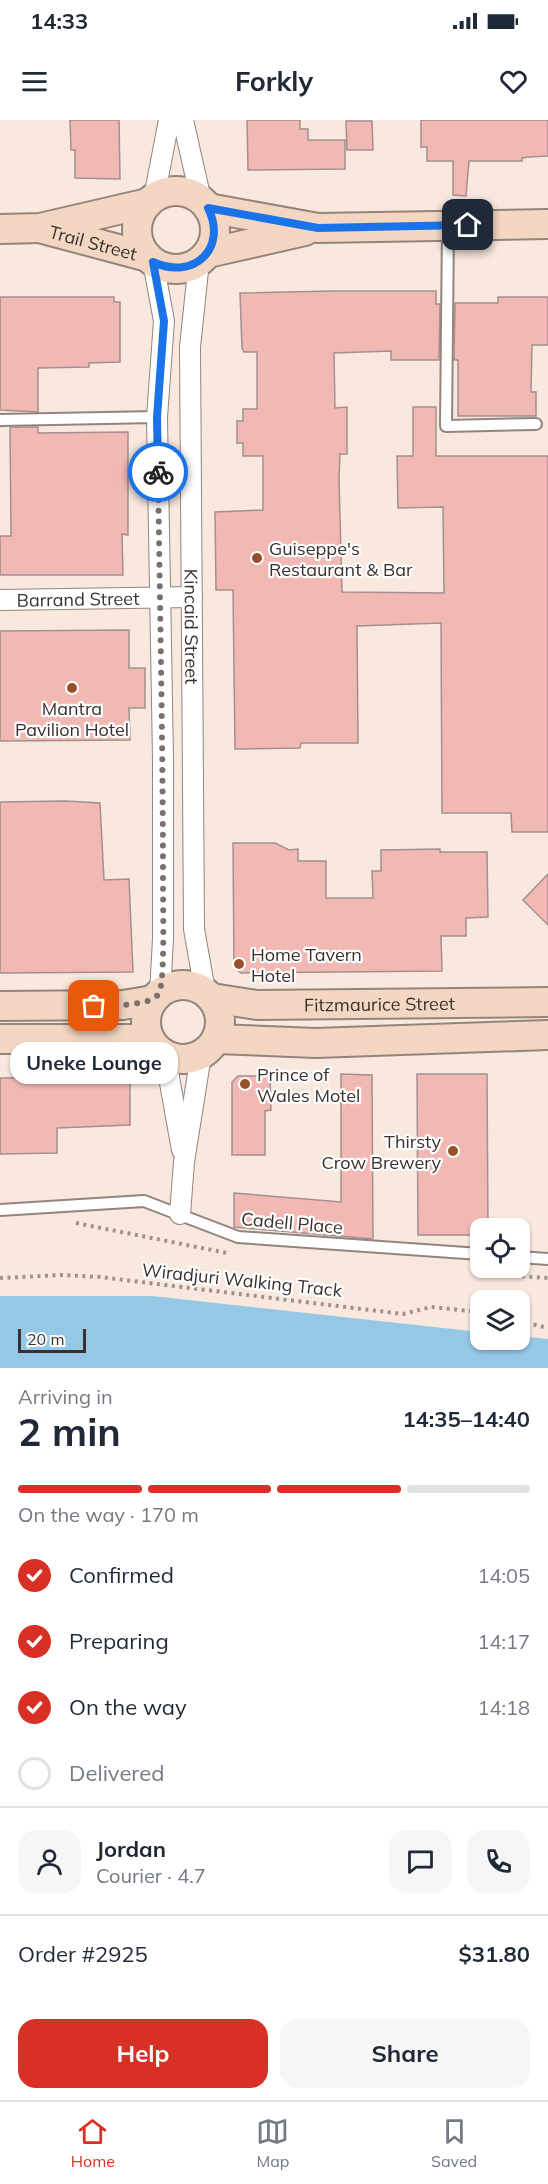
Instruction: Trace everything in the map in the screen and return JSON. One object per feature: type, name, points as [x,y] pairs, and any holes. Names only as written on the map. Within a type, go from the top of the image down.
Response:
[{"type":"main road","points":[[318,228],[203,257],[176,269],[151,260],[138,236],[137,224],[151,200],[178,191],[190,194],[205,204],[318,228],[548,224]]},
{"type":"main road","name":"Trail Street","points":[[0,229],[40,228],[151,200]]},
{"type":"main road","points":[[203,257],[215,230],[205,204]]},
{"type":"main road","name":"Trail Street","points":[[40,228],[151,260]]},
{"type":"main road","points":[[0,1006],[123,1005],[156,996],[177,985],[186,985],[208,995],[220,1018],[209,1047],[177,1059],[158,1047],[0,1039]]},
{"type":"main road","name":"Fitzmaurice Street","points":[[208,995],[257,1005],[538,1002]]},
{"type":"main road","points":[[156,996],[146,1019],[158,1047]]},
{"type":"main road","points":[[538,1002],[538,1035]]},
{"type":"main road","name":"Fitzmaurice Street","points":[[209,1047],[538,1035]]},
{"type":"street","points":[[151,200],[169,120]]},
{"type":"street","points":[[183,120],[205,204]]},
{"type":"street","name":"Kincaid Street","points":[[203,257],[190,347],[194,929],[208,995]]},
{"type":"street","name":"Kincaid Street","points":[[151,260],[164,321],[157,417],[163,759],[163,939],[156,996]]},
{"type":"street","name":"Barrand Street","points":[[0,600],[192,597]]},
{"type":"street","points":[[158,1047],[184,1162]]},
{"type":"street","points":[[180,1214],[184,1162],[209,1047]]},
{"type":"lane","points":[[448,226],[446,426],[536,424]]},
{"type":"lane","points":[[0,420],[157,417]]},
{"type":"lane","name":"Cadell Place","points":[[0,1210],[144,1201],[238,1237],[470,1253]]},
{"type":"lane","points":[[530,1258],[548,1259]]},
{"type":"path","name":"Wiradjuri Walking Track","points":[[0,1278],[100,1276],[227,1294],[362,1307],[403,1314],[431,1306],[470,1311]]},
{"type":"path","points":[[530,1324],[548,1328]]},
{"type":"water","points":[[0,1296],[152,1296],[470,1331],[470,1350],[530,1350],[530,1337],[548,1339],[548,1368],[0,1368]]},
{"type":"building","points":[[70,120],[119,120],[120,179],[75,178],[75,150],[71,150]]},
{"type":"building","points":[[247,120],[300,120],[300,129],[308,129],[308,140],[345,140],[345,169],[248,170]]},
{"type":"building","points":[[421,120],[548,120],[548,156],[522,158],[522,161],[469,161],[466,196],[453,195],[453,161],[427,161],[427,147],[421,147]]},
{"type":"building","points":[[346,121],[372,121],[373,150],[347,150]]},
{"type":"building","points":[[436,291],[436,304],[440,304],[439,360],[391,360],[391,351],[334,353],[335,408],[347,407],[347,454],[340,454],[339,479],[342,592],[444,593],[443,507],[398,508],[397,456],[413,456],[413,407],[436,407],[436,456],[548,456],[548,832],[512,832],[511,813],[442,813],[441,623],[357,626],[358,743],[301,743],[300,748],[235,749],[233,590],[216,590],[215,512],[263,510],[263,456],[243,456],[243,443],[237,443],[237,421],[243,421],[243,409],[257,409],[257,352],[244,352],[242,348],[240,293]]},
{"type":"building","points":[[0,297],[114,297],[114,302],[120,302],[120,362],[89,363],[89,367],[38,368],[38,412],[0,410]]},
{"type":"building","points":[[498,297],[548,297],[548,345],[532,345],[531,392],[536,392],[536,416],[458,416],[458,360],[454,360],[455,303],[498,303]]},
{"type":"building","points":[[10,427],[38,427],[38,433],[128,432],[128,535],[122,534],[123,575],[0,575],[0,536],[11,536]]},
{"type":"building","name":"Mantra Pavilion Hotel","points":[[129,630],[129,668],[145,668],[145,708],[129,708],[130,740],[0,741],[0,631]]},
{"type":"building","points":[[0,802],[100,803],[104,880],[129,879],[133,972],[0,973]]},
{"type":"building","points":[[233,843],[275,843],[289,850],[298,849],[298,861],[326,861],[326,898],[373,898],[372,871],[381,871],[381,850],[440,849],[440,852],[487,852],[488,917],[466,918],[466,936],[441,936],[442,971],[241,973],[234,967]]},
{"type":"building","points":[[548,874],[548,925],[523,900]]},
{"type":"building","points":[[341,1074],[372,1075],[373,1239],[234,1227],[234,1193],[341,1202]]},
{"type":"building","name":"Thirsty Crow Brewery","points":[[417,1074],[487,1074],[488,1218],[470,1218],[470,1235],[418,1235]]},
{"type":"building","points":[[238,1076],[270,1076],[271,1110],[265,1111],[265,1155],[232,1155],[232,1082]]},
{"type":"building","points":[[130,1077],[130,1125],[57,1128],[57,1153],[0,1154],[0,1078]]},
{"type":"way so far","points":[[94,1006],[123,1005],[153,1000],[160,993],[163,939],[163,759],[158,472]]},
{"type":"place","name":"Guiseppe's Restaurant & Bar","points":[[257,558]]},
{"type":"place","name":"Mantra Pavilion Hotel","points":[[72,688]]},
{"type":"place","name":"Home Tavern Hotel","points":[[239,964]]},
{"type":"place","name":"Uneke Lounge","points":[[94,1006]]},
{"type":"place","name":"Prince of Wales Motel","points":[[245,1084]]},
{"type":"place","name":"Thirsty Crow Brewery","points":[[453,1151]]},
{"type":"route","points":[[158,472],[157,417],[164,321],[162,300],[153,262],[176,269],[188,267],[208,253],[215,230],[208,208],[318,228],[468,225]]}]
